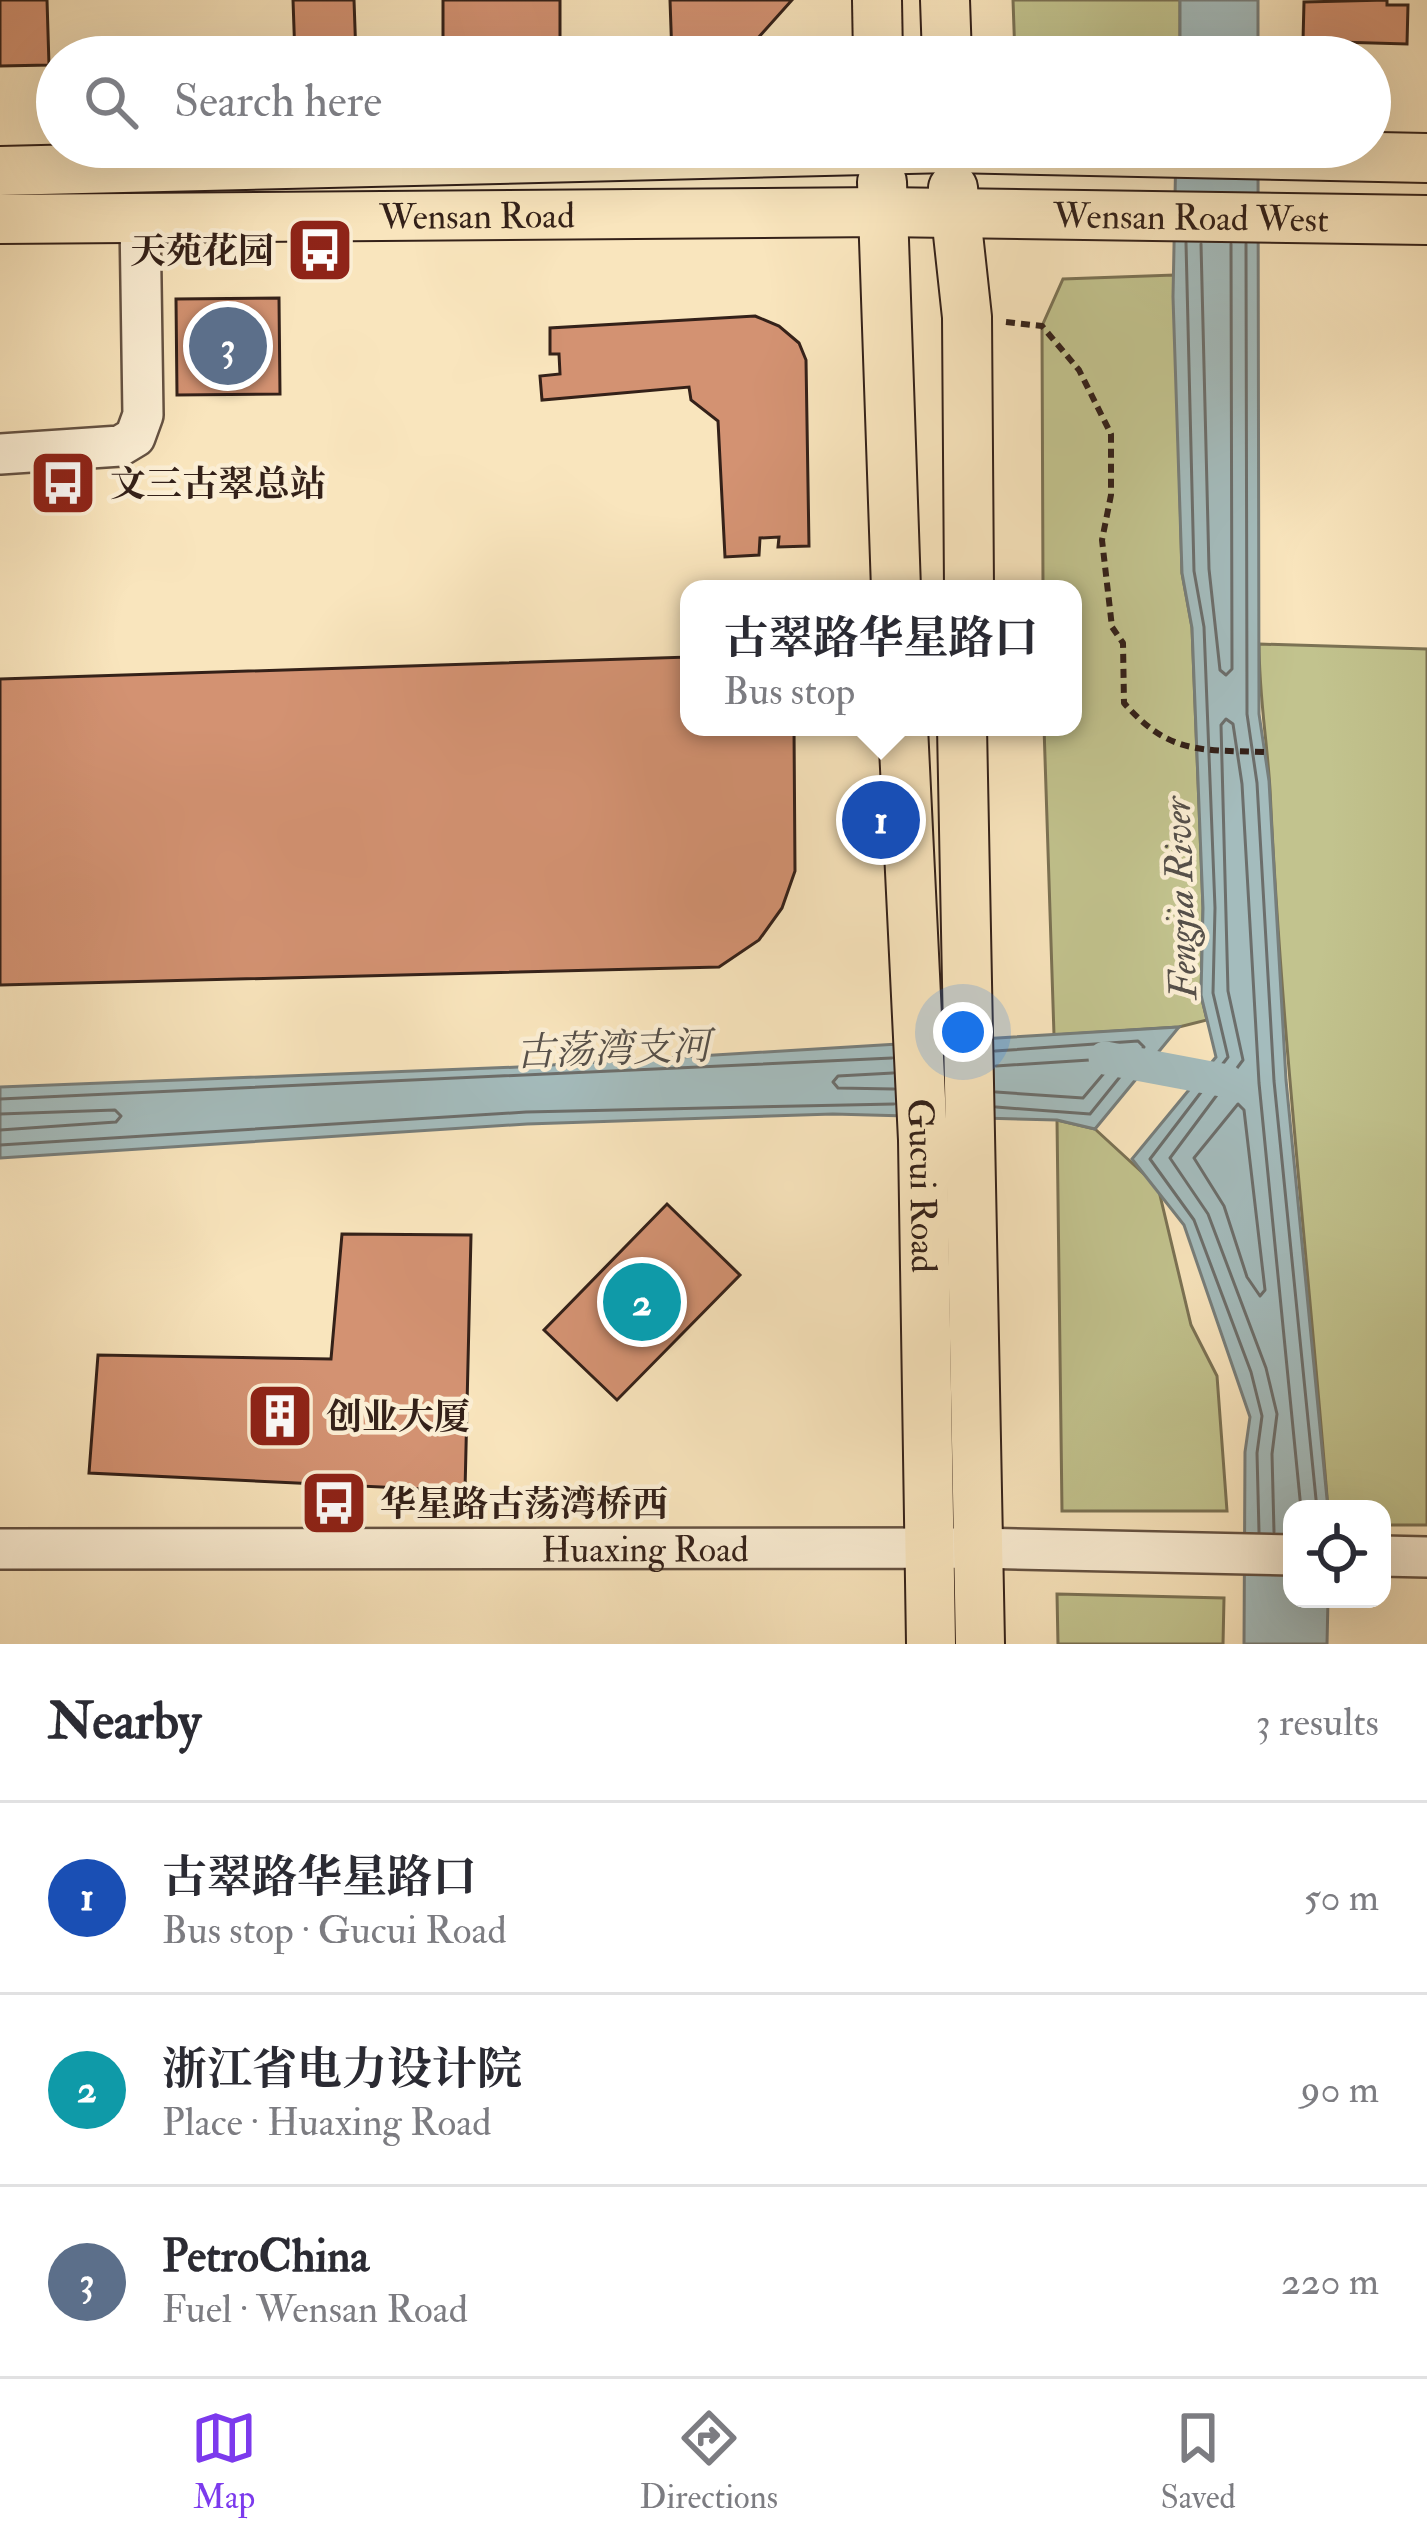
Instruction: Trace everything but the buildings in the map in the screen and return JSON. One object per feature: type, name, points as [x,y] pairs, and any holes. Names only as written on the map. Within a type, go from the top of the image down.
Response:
[{"type":"main road","points":[[878,0],[878,36]]},
{"type":"main road","points":[[945,0],[946,36]]},
{"type":"main road","name":"Wensan Road West","points":[[1391,157],[1427,158]]},
{"type":"main road","name":"Wensan Road West","points":[[0,171],[120,168]]},
{"type":"main road","points":[[881,168],[896,580]]},
{"type":"main road","points":[[951,168],[967,316],[969,580]]},
{"type":"main road","name":"Wensan Road","points":[[0,219],[883,212],[955,216]]},
{"type":"main road","name":"Wensan Road West","points":[[955,216],[1427,220]]},
{"type":"main road","name":"Gucui Road","points":[[903,736],[919,1020],[946,1136],[980,1644]]},
{"type":"main road","name":"Gucui Road","points":[[931,1644],[928,1551],[946,1136],[968,1016],[962,736]]},
{"type":"street","points":[[0,454],[120,446],[135,437],[143,416],[140,218]]},
{"type":"street","name":"Huaxing Road","points":[[0,1549],[976,1548],[1283,1555]]},
{"type":"street","points":[[1391,1556],[1427,1557]]},
{"type":"path","points":[[967,316],[1042,326],[1079,370],[1111,434],[1111,494],[1102,540],[1112,627],[1123,643],[1124,703],[1153,736],[1195,750],[1264,752]]},
{"type":"green space","points":[[1013,0],[1180,0],[1180,36],[1014,36]]},
{"type":"green space","points":[[1174,275],[1182,573],[1192,627],[1203,908],[1201,995],[1207,1020],[1179,1027],[1054,1035],[1044,736],[1082,736],[1082,580],[1043,580],[1042,326],[1063,279]]},
{"type":"green space","points":[[1259,644],[1427,649],[1427,1525],[1391,1525],[1391,1500],[1327,1500]]},
{"type":"green space","points":[[1057,1120],[1095,1129],[1158,1187],[1191,1325],[1217,1376],[1227,1511],[1062,1511]]},
{"type":"green space","points":[[1057,1594],[1224,1598],[1223,1644],[1058,1644]]},
{"type":"water","points":[[1180,0],[1258,0],[1258,36],[1180,36]]},
{"type":"water","points":[[1176,168],[1258,168],[1259,714],[1269,781],[1286,1080],[1327,1500],[1283,1500],[1283,1608],[1328,1608],[1327,1644],[1244,1644],[1245,1452],[1250,1417],[1184,1225],[1132,1159],[1216,1057],[1201,995],[1203,908],[1192,628],[1182,573],[1173,297]]},
{"type":"water","points":[[1179,1027],[1095,1129],[1057,1120],[833,1114],[527,1124],[0,1158],[0,1087],[518,1067]]},
{"type":"waterway","name":"古荡湾支河","points":[[1105,1058],[1227,1081]]},
{"type":"place","name":"天苑花园","points":[[320,250]]},
{"type":"place","name":"PetroChina","points":[[228,346]]},
{"type":"place","name":"文三古翠总站","points":[[63,483]]},
{"type":"place","name":"古翠路华星路口","points":[[881,820]]},
{"type":"place","name":"浙江省电力设计院","points":[[642,1302]]},
{"type":"place","name":"创业大厦","points":[[280,1416]]},
{"type":"place","name":"华星路古荡湾桥西","points":[[334,1503]]},
{"type":"water label","name":"Fengjia River","points":[[1179,898]]}]
